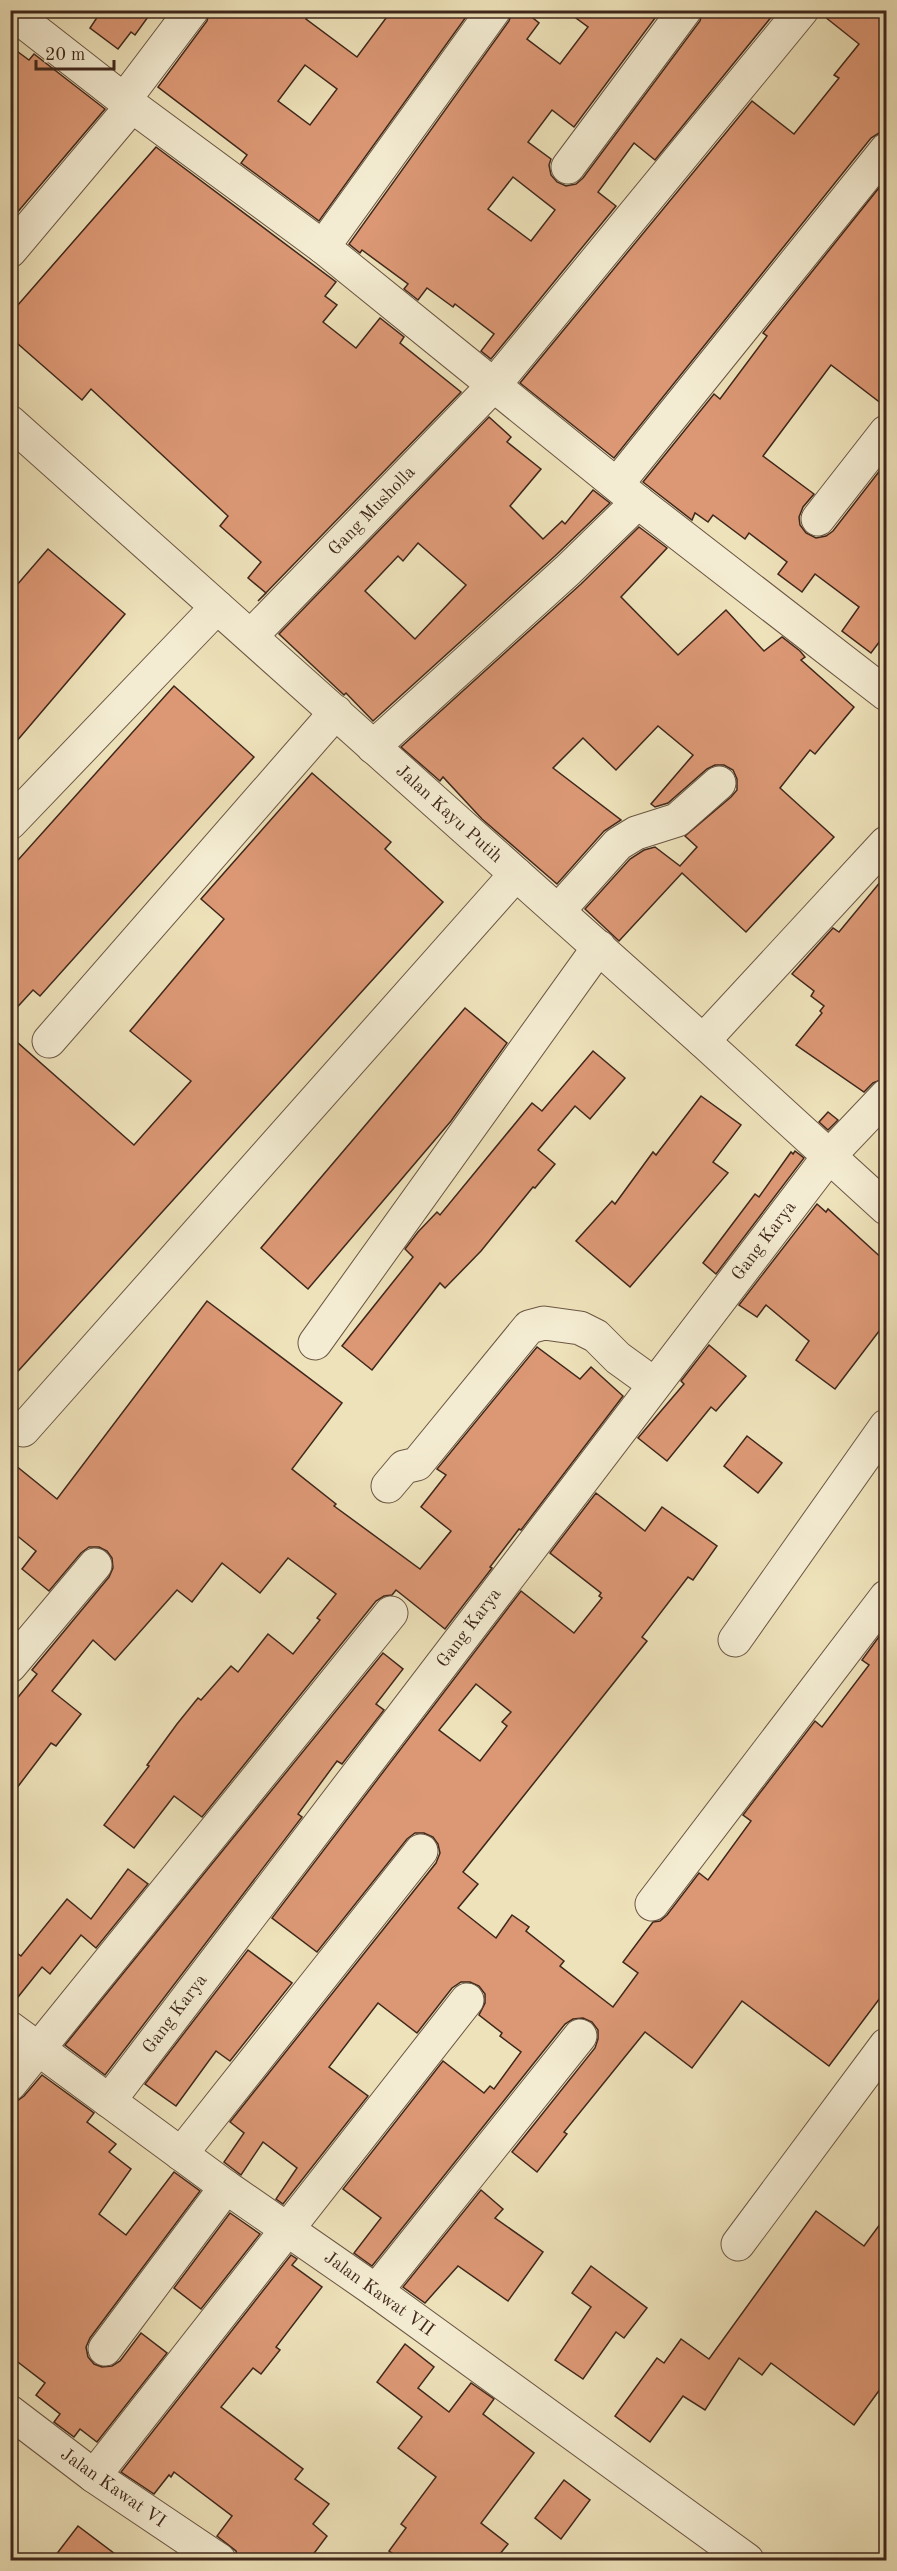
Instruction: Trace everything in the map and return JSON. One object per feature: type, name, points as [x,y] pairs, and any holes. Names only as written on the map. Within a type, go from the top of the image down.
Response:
[{"type":"street","points":[[10,251],[128,103],[192,10]]},
{"type":"street","points":[[323,247],[494,10]]},
{"type":"street","points":[[568,167],[686,10]]},
{"type":"street","name":"Gang Musholla","points":[[251,636],[494,385],[802,10]]},
{"type":"street","points":[[10,11],[128,103],[323,247],[628,493],[886,694]]},
{"type":"street","points":[[373,747],[568,570],[886,150]]},
{"type":"street","name":"Jalan Kayu Putih","points":[[10,422],[599,947],[886,1208]]},
{"type":"street","points":[[818,519],[886,432]]},
{"type":"street","points":[[10,823],[217,607]]},
{"type":"street","points":[[49,1041],[336,712]]},
{"type":"street","points":[[558,911],[618,844],[636,833],[677,820],[719,783]]},
{"type":"street","points":[[703,1041],[886,843]]},
{"type":"street","points":[[23,1430],[516,874]]},
{"type":"street","points":[[315,1343],[599,947]]},
{"type":"street","name":"Gang Karya","points":[[109,2101],[830,1155],[886,1096]]},
{"type":"street","points":[[388,1486],[404,1467],[417,1464],[529,1326],[544,1323],[580,1328],[596,1336],[618,1358],[654,1384]]},
{"type":"street","points":[[735,1640],[886,1426]]},
{"type":"street","points":[[10,1665],[95,1564]]},
{"type":"street","points":[[652,1904],[886,1597]]},
{"type":"street","points":[[10,2084],[391,1613]]},
{"type":"street","points":[[181,2154],[421,1851]]},
{"type":"street","points":[[94,2476],[467,2000]]},
{"type":"street","name":"Jalan Kawat VII","points":[[10,2028],[226,2187],[376,2292],[747,2560]]},
{"type":"street","points":[[376,2292],[580,2036]]},
{"type":"street","points":[[738,2244],[886,2045]]},
{"type":"street","points":[[105,2349],[226,2187]]},
{"type":"street","name":"Jalan Kawat VI","points":[[10,2412],[94,2476],[219,2560]]},
{"type":"building","points":[[102,10],[153,10],[135,35],[131,32],[118,49],[90,28]]},
{"type":"building","points":[[210,10],[312,10],[306,19],[357,57],[392,10],[471,10],[319,221],[241,163],[247,155],[158,87],[207,21]],"holes":[[[305,65],[337,89],[310,125],[278,101]]]},
{"type":"building","points":[[513,10],[523,10],[539,23],[527,39],[560,64],[588,27],[565,10],[661,10],[574,127],[552,110],[528,142],[551,159],[549,165],[551,175],[557,182],[566,186],[576,184],[583,178],[700,21],[703,10],[777,10],[655,160],[634,143],[598,192],[616,206],[491,359],[481,351],[494,334],[455,304],[453,307],[427,288],[418,300],[404,289],[408,284],[362,250],[360,253],[349,244],[509,21]],"holes":[[[513,177],[555,210],[531,241],[488,209]]]},
{"type":"building","points":[[820,10],[886,10],[886,132],[871,138],[614,458],[520,383],[752,101],[794,134],[839,78],[834,75],[859,44],[820,13]]},
{"type":"building","points":[[10,46],[29,60],[34,54],[105,109],[10,221]]},
{"type":"building","points":[[156,147],[336,282],[325,296],[337,305],[323,322],[356,348],[380,318],[404,337],[400,343],[461,392],[266,593],[248,578],[261,562],[220,526],[228,516],[91,389],[82,400],[10,337],[10,314]]},
{"type":"building","points":[[886,179],[886,407],[831,365],[763,456],[814,494],[803,507],[799,517],[800,525],[806,533],[816,538],[826,536],[833,531],[881,469],[886,473],[886,633],[871,653],[842,631],[859,607],[815,574],[802,592],[778,574],[787,562],[749,533],[745,539],[713,515],[708,522],[695,513],[692,520],[643,482],[714,394],[720,399],[767,336],[763,333]]},
{"type":"building","points":[[489,417],[511,437],[507,442],[541,469],[510,506],[543,539],[562,521],[565,524],[593,490],[610,503],[373,721],[346,693],[344,695],[279,634]],"holes":[[[418,543],[466,585],[415,639],[365,591],[398,556],[403,561]]]},
{"type":"building","points":[[639,527],[667,548],[621,597],[678,655],[726,610],[764,651],[782,637],[805,657],[801,660],[854,707],[815,754],[810,750],[780,788],[834,837],[746,932],[682,873],[619,941],[585,909],[630,859],[644,850],[655,847],[680,866],[697,847],[685,836],[737,790],[737,779],[733,770],[724,765],[715,765],[707,769],[668,803],[655,807],[651,804],[693,755],[658,726],[616,770],[583,738],[553,768],[621,820],[604,831],[557,884],[482,819],[443,777],[440,781],[401,747],[581,584]]},
{"type":"building","points":[[48,549],[125,614],[10,749],[10,593]]},
{"type":"building","points":[[174,686],[254,757],[40,996],[33,990],[10,1015],[10,869]]},
{"type":"building","points":[[312,773],[391,842],[385,849],[443,902],[10,1380],[10,1036],[134,1145],[191,1081],[130,1031],[224,919],[201,899]]},
{"type":"building","points":[[886,875],[886,1078],[873,1083],[864,1092],[796,1045],[822,1013],[820,1011],[824,1006],[811,996],[814,991],[792,974],[833,928],[839,932]]},
{"type":"building","points":[[465,1008],[507,1043],[451,1121],[308,1289],[261,1248]]},
{"type":"building","points":[[593,1051],[625,1078],[590,1119],[575,1106],[538,1150],[555,1164],[535,1188],[533,1187],[481,1251],[445,1288],[440,1283],[372,1370],[342,1346],[413,1257],[405,1249],[437,1212],[440,1215],[532,1103],[542,1111]]},
{"type":"building","points":[[701,1096],[741,1125],[713,1162],[728,1173],[630,1287],[576,1241],[612,1201],[615,1204],[653,1152],[656,1155]]},
{"type":"building","points":[[828,1112],[838,1120],[828,1130],[819,1122]]},
{"type":"building","points":[[795,1151],[804,1158],[716,1274],[703,1263],[755,1194],[759,1197],[791,1152],[793,1154]]},
{"type":"building","points":[[817,1204],[826,1212],[828,1209],[886,1262],[886,1322],[835,1389],[796,1360],[809,1341],[766,1305],[757,1317],[739,1305]]},
{"type":"building","points":[[207,1301],[342,1403],[292,1469],[336,1504],[334,1506],[420,1569],[451,1531],[421,1507],[446,1475],[437,1469],[537,1347],[580,1379],[591,1367],[623,1396],[521,1530],[519,1529],[445,1629],[396,1590],[392,1595],[384,1596],[376,1601],[202,1817],[174,1796],[134,1848],[104,1825],[149,1766],[147,1765],[177,1724],[198,1698],[201,1700],[231,1666],[238,1672],[268,1634],[293,1654],[320,1620],[317,1618],[336,1594],[288,1558],[260,1593],[222,1563],[192,1602],[177,1590],[115,1660],[93,1640],[52,1691],[81,1714],[56,1746],[51,1743],[10,1797],[10,1707],[37,1674],[32,1670],[109,1577],[113,1568],[112,1558],[107,1551],[99,1547],[89,1547],[81,1553],[49,1591],[22,1569],[36,1551],[10,1530],[10,1461],[57,1499]]},
{"type":"building","points":[[709,1345],[746,1376],[716,1411],[711,1407],[667,1461],[638,1438],[684,1384],[681,1381]]},
{"type":"building","points":[[747,1436],[782,1463],[758,1493],[724,1466]]},
{"type":"building","points":[[596,1493],[645,1531],[662,1507],[717,1546],[693,1580],[688,1577],[642,1637],[647,1641],[463,1872],[478,1884],[458,1908],[496,1938],[512,1915],[529,1927],[526,1931],[564,1961],[560,1966],[613,2007],[638,1973],[623,1962],[653,1922],[660,1921],[667,1915],[699,1873],[708,1880],[751,1821],[743,1815],[815,1721],[822,1727],[869,1665],[862,1660],[886,1627],[886,1990],[829,2066],[742,2001],[692,2068],[645,2032],[564,2132],[567,2134],[537,2172],[512,2152],[595,2048],[598,2039],[598,2030],[592,2022],[583,2018],[573,2019],[565,2024],[372,2266],[354,2253],[381,2218],[343,2189],[443,2061],[484,2093],[490,2086],[494,2089],[521,2052],[500,2036],[502,2033],[479,2015],[485,2003],[485,1994],[479,1986],[470,1982],[461,1982],[452,1988],[417,2033],[378,2003],[329,2067],[368,2096],[283,2204],[276,2199],[297,2168],[263,2142],[241,2175],[224,2162],[244,2133],[230,2122],[436,1863],[440,1853],[438,1844],[433,1837],[424,1833],[415,1833],[407,1839],[317,1952],[272,1918],[521,1591],[574,1633],[602,1598],[599,1596],[601,1593],[550,1553]],"holes":[[[476,1684],[511,1712],[502,1722],[507,1726],[480,1761],[439,1730]]]},
{"type":"building","points":[[383,1653],[403,1669],[376,1704],[384,1710],[342,1764],[337,1761],[298,1814],[302,1817],[105,2075],[65,2045]]},
{"type":"building","points":[[128,1869],[148,1884],[96,1948],[81,1935],[50,1974],[42,1967],[10,2007],[10,1948],[21,1956],[67,1899],[91,1919]]},
{"type":"building","points":[[248,1950],[292,1983],[230,2061],[216,2051],[176,2106],[145,2084]]},
{"type":"building","points":[[42,2075],[94,2113],[87,2122],[116,2144],[109,2152],[131,2169],[99,2214],[126,2235],[174,2172],[200,2191],[90,2338],[86,2347],[88,2357],[94,2364],[102,2367],[112,2366],[120,2361],[141,2333],[167,2353],[97,2442],[80,2429],[74,2437],[54,2422],[60,2414],[36,2395],[45,2383],[10,2356],[10,2102],[17,2101],[24,2096]]},
{"type":"building","points":[[481,2190],[503,2209],[495,2218],[543,2252],[508,2301],[458,2266],[425,2303],[403,2287]]},
{"type":"building","points":[[816,2211],[864,2246],[886,2216],[886,2381],[854,2425],[771,2363],[762,2375],[739,2358],[705,2410],[683,2396],[650,2442],[615,2416],[657,2358],[664,2363],[681,2339],[709,2359]]},
{"type":"building","points":[[230,2213],[260,2234],[201,2309],[174,2288]]},
{"type":"building","points":[[291,2255],[297,2259],[292,2265],[322,2287],[276,2347],[280,2350],[261,2374],[253,2368],[221,2407],[303,2469],[295,2479],[329,2504],[313,2524],[327,2536],[309,2560],[238,2560],[236,2551],[217,2536],[232,2516],[174,2472],[154,2494],[121,2472]]},
{"type":"building","points":[[591,2266],[647,2308],[624,2338],[616,2332],[583,2379],[555,2360],[591,2307],[572,2293]]},
{"type":"building","points":[[405,2344],[434,2367],[418,2388],[449,2412],[471,2383],[494,2399],[483,2414],[534,2453],[481,2523],[508,2544],[495,2560],[402,2560],[389,2551],[406,2528],[401,2524],[436,2477],[398,2448],[422,2417],[377,2382]]},
{"type":"building","points":[[564,2480],[590,2500],[561,2539],[535,2518]]},
{"type":"building","points":[[78,2526],[123,2560],[52,2560]]}]
